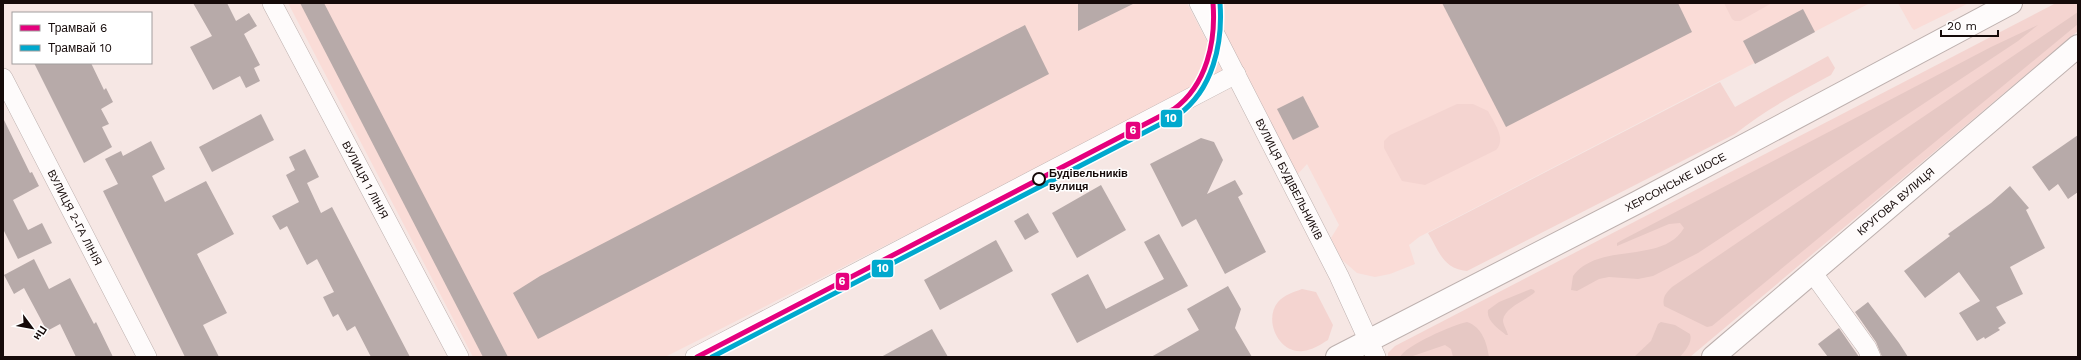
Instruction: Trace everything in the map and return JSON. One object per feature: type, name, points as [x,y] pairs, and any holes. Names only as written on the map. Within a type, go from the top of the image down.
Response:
[{"type":"main road","name":"ХЕРСОНСЬКЕ ШОСЕ","points":[[1338,357],[1373,349],[1638,202],[2011,3]]},
{"type":"main road","name":"КРУГОВА ВУЛИЦЯ","points":[[1713,357],[2078,46]]},
{"type":"street","name":"ВУЛИЦЯ 1 ЛІНІЯ","points":[[272,3],[459,357]]},
{"type":"street","name":"ВУЛИЦЯ БУДІВЕЛЬНИКІВ","points":[[1199,3],[1373,349]]},
{"type":"street","points":[[695,357],[1236,74]]},
{"type":"street","name":"ВУЛИЦЯ 2-ГА ЛІНІЯ","points":[[3,78],[147,357]]},
{"type":"street","points":[[1812,272],[1872,357]]},
{"type":"shaded area","points":[[288,3],[1187,3],[1224,74],[665,357],[473,357]]},
{"type":"shaded area","points":[[1208,3],[1870,3],[1419,237],[1409,245],[1415,264],[1390,274],[1375,277],[1357,273],[1341,259],[1331,238],[1339,225],[1307,164],[1297,175]]},
{"type":"shaded area","points":[[1724,3],[1772,3],[1740,21],[1735,21],[1732,19]]},
{"type":"shaded area","points":[[1898,3],[1969,3],[1914,30]]},
{"type":"shaded area","points":[[2056,3],[2078,3],[2078,31],[1690,357],[1388,357],[1388,353],[1395,346]]},
{"type":"shaded area","points":[[2078,12],[2078,24],[1712,326],[1707,327],[1664,306],[1665,295],[1672,287]]},
{"type":"shaded area","points":[[2038,25],[2018,41],[1698,253],[1653,276],[1638,279],[1609,277],[1599,279],[1577,291],[1571,290],[1573,276],[1584,265],[1598,259],[1614,255],[1661,246],[1674,239],[1684,228],[1680,223],[1669,224],[1617,246],[1617,243],[1624,239],[1991,47]]},
{"type":"shaded area","points":[[1828,56],[1835,68],[1831,75],[1794,95],[1746,125],[1735,134],[1467,271],[1459,270],[1447,263],[1428,233],[1720,82],[1735,107]]},
{"type":"shaded area","points":[[1457,104],[1473,104],[1488,111],[1500,136],[1499,146],[1496,150],[1425,185],[1402,181],[1384,148],[1384,141],[1390,135]]},
{"type":"shaded area","points":[[1302,289],[1316,292],[1333,325],[1328,340],[1313,348],[1303,351],[1294,350],[1281,342],[1273,326],[1272,318],[1274,309],[1283,297]]},
{"type":"shaded area","points":[[1531,289],[1535,292],[1508,311],[1505,315],[1503,322],[1508,335],[1506,335],[1491,321],[1488,310],[1499,302]]},
{"type":"shaded area","points":[[1467,322],[1472,324],[1483,336],[1489,357],[1453,357],[1451,349],[1445,345],[1410,357],[1400,357],[1404,352],[1420,341],[1441,331]]},
{"type":"shaded area","points":[[1661,322],[1675,325],[1690,334],[1691,337],[1688,346],[1684,352],[1680,357],[1634,357],[1651,341],[1658,324]]},
{"type":"building","points":[[193,3],[227,3],[236,21],[249,13],[257,26],[244,34],[260,65],[254,68],[260,81],[246,88],[240,76],[213,90],[190,47],[212,36]]},
{"type":"building","points":[[300,3],[324,3],[508,357],[483,357]]},
{"type":"building","points":[[1078,3],[1135,3],[1078,31]]},
{"type":"building","points":[[1442,3],[1678,3],[1692,32],[1506,127]]},
{"type":"building","points":[[1803,9],[1815,32],[1755,64],[1743,41]]},
{"type":"building","points":[[1025,25],[1049,74],[538,339],[513,293],[540,276]]},
{"type":"building","points":[[34,64],[91,64],[104,90],[106,88],[113,102],[101,109],[109,124],[102,127],[112,147],[84,163]]},
{"type":"building","points":[[1303,96],[1319,127],[1293,140],[1277,109]]},
{"type":"building","points":[[261,114],[274,140],[212,172],[199,147]]},
{"type":"building","points":[[3,118],[30,173],[32,172],[39,186],[13,200],[28,230],[42,223],[52,243],[18,259],[3,229]]},
{"type":"building","points":[[2078,135],[2078,192],[2068,199],[2058,184],[2049,191],[2032,167]]},
{"type":"building","points":[[1201,138],[1214,142],[1223,160],[1207,194],[1235,180],[1243,194],[1238,197],[1266,252],[1225,274],[1196,219],[1182,227],[1150,164]]},
{"type":"building","points":[[151,141],[165,169],[152,176],[165,202],[206,181],[234,234],[197,254],[227,313],[203,325],[219,357],[185,357],[103,191],[118,184],[105,159],[121,151],[123,156]]},
{"type":"building","points":[[305,149],[319,177],[307,183],[321,213],[332,207],[410,357],[371,357],[355,326],[347,331],[338,314],[333,317],[323,297],[334,292],[317,259],[307,265],[287,226],[280,230],[272,216],[299,202],[286,175],[295,170],[289,157]]},
{"type":"building","points":[[1101,185],[1126,230],[1077,258],[1052,213]]},
{"type":"building","points":[[2010,186],[2029,208],[2026,210],[2045,248],[2010,267],[2023,294],[1996,307],[2006,323],[1998,328],[2000,330],[1985,339],[1984,337],[1977,341],[1959,313],[1980,301],[1959,272],[1925,298],[1904,271],[1950,236],[1948,234],[1991,203]]},
{"type":"building","points":[[1028,213],[1039,232],[1025,240],[1014,221]]},
{"type":"building","points":[[1159,234],[1188,286],[1077,343],[1051,294],[1088,274],[1106,309],[1164,279],[1144,242]]},
{"type":"building","points":[[996,240],[1013,271],[940,310],[924,280]]},
{"type":"building","points":[[34,259],[49,289],[70,278],[94,324],[96,322],[113,357],[76,357],[60,324],[47,331],[24,288],[14,294],[4,275]]},
{"type":"building","points":[[1228,286],[1241,309],[1235,328],[1252,357],[1151,357],[1199,330],[1187,309]]},
{"type":"building","points":[[1868,302],[1908,357],[1882,357],[1876,342],[1855,312]]},
{"type":"building","points":[[1839,328],[1859,357],[1828,357],[1818,344]]},
{"type":"building","points":[[932,329],[948,357],[881,357]]},
{"type":"tram line","name":"6","points":[[697,357],[1174,109],[1185,99],[1202,75],[1211,47],[1214,17],[1213,3]]},
{"type":"tram line","name":"10","points":[[712,357],[1178,115],[1190,105],[1200,93],[1213,65],[1220,34],[1220,3]]},
{"type":"place","name":"Будівельників вулиця","points":[[1039,179]]}]
